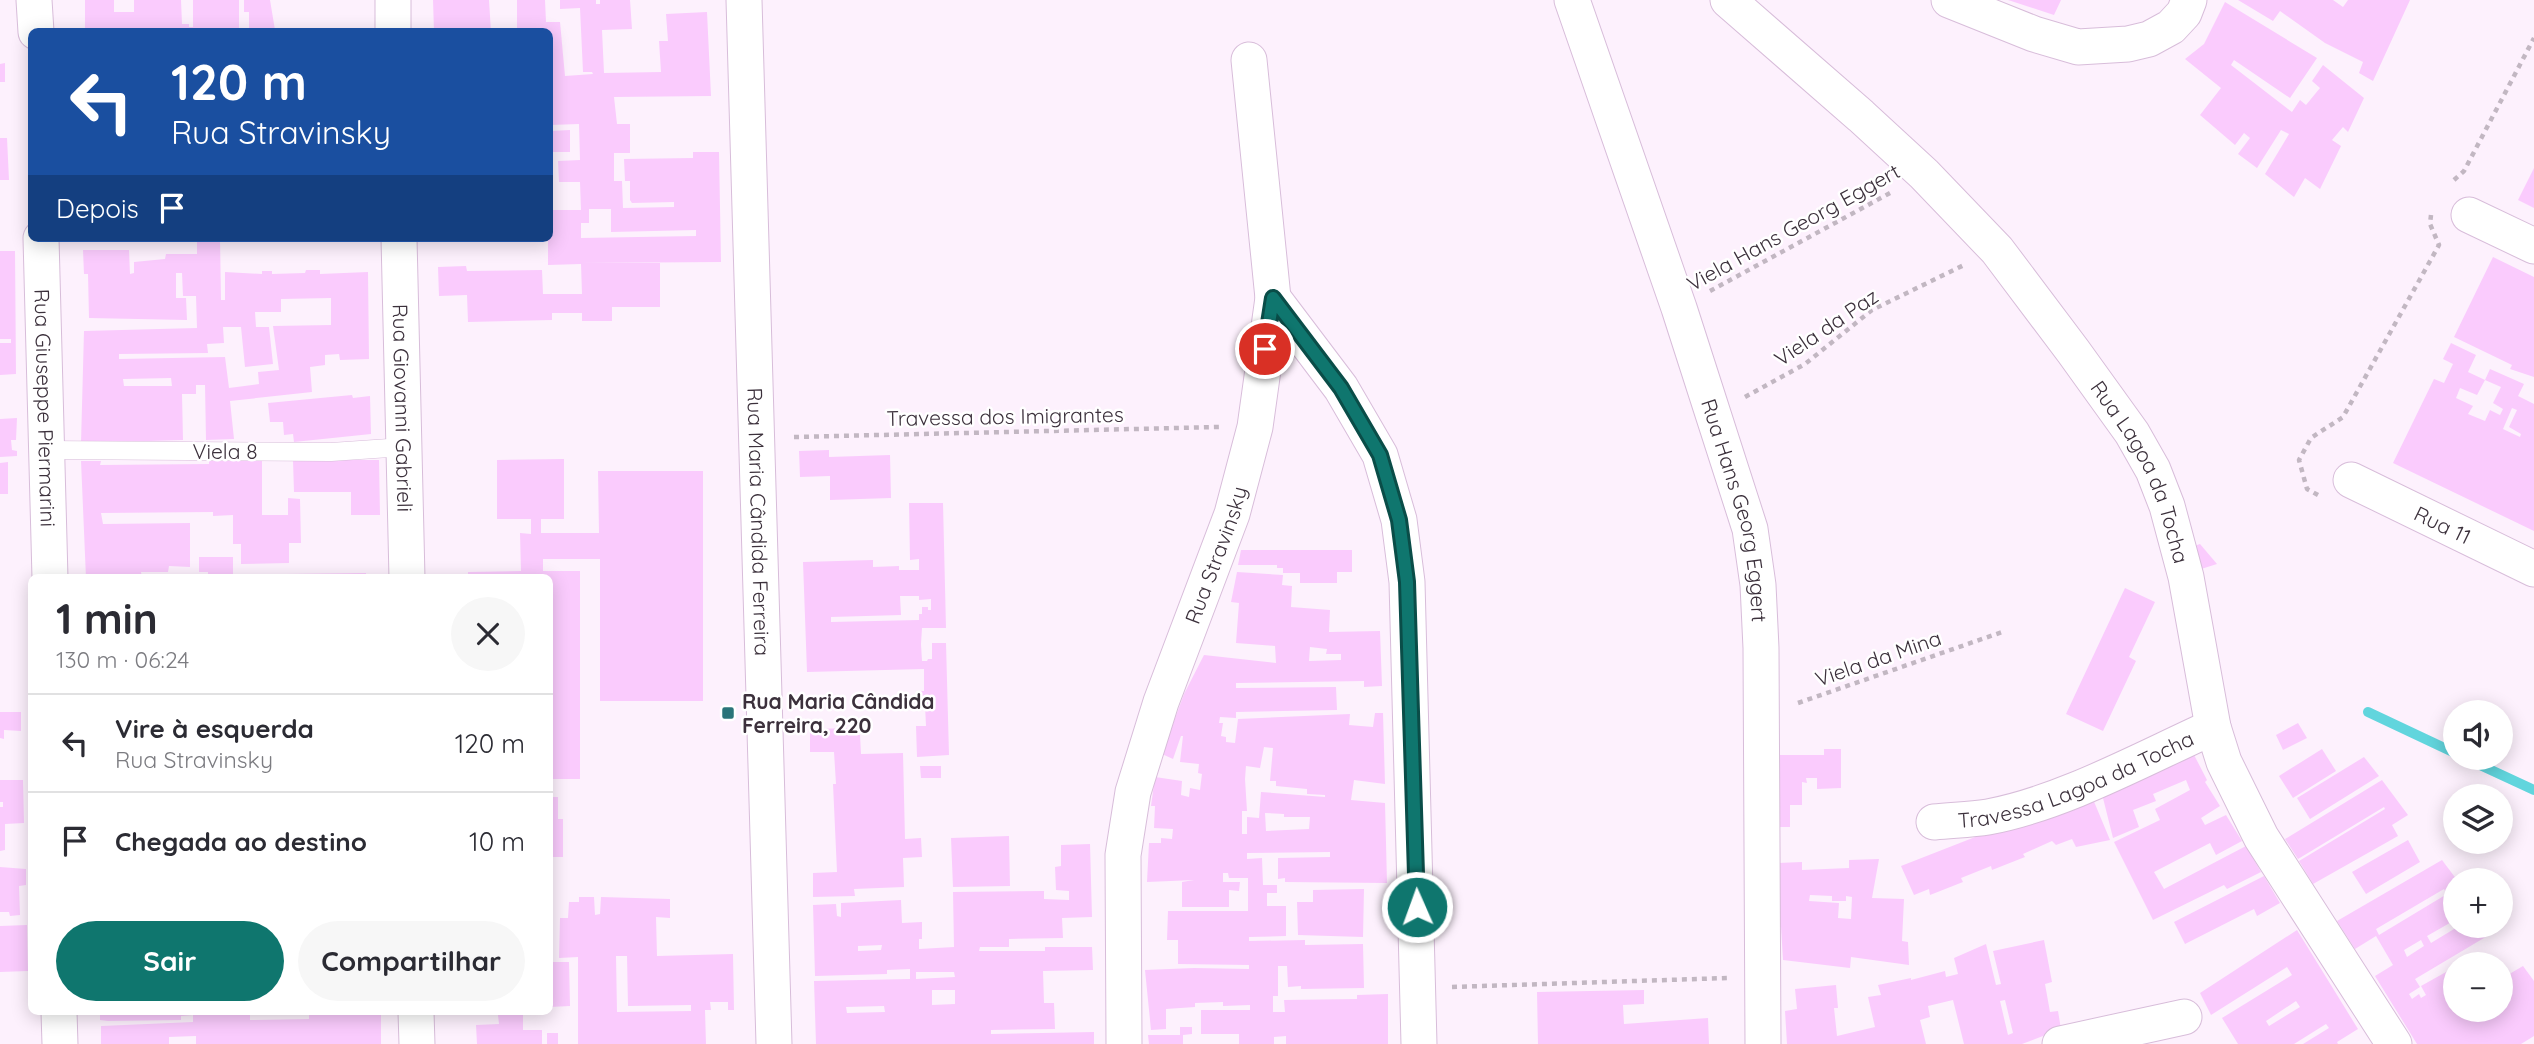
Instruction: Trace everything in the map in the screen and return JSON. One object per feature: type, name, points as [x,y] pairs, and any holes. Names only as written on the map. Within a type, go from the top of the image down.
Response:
[{"type":"street","points":[[34,0],[36,28]]},
{"type":"street","points":[[393,0],[393,28]]},
{"type":"street","name":"Rua Maria Cândida Ferreira","points":[[744,0],[774,1044]]},
{"type":"street","name":"Rua Hans Georg Eggert","points":[[1572,0],[1679,308],[1750,529],[1758,585],[1762,648],[1763,1044]]},
{"type":"street","name":"Rua Lagoa da Tocha","points":[[1728,0],[1924,174],[1997,250],[2132,433],[2153,470],[2167,506],[2186,577],[2213,727],[2224,762],[2261,837],[2394,1044]]},
{"type":"street","points":[[1949,0],[2034,34],[2078,47],[2128,44],[2149,39],[2171,27],[2184,13],[2189,0]]},
{"type":"street","name":"Rua Stravinsky","points":[[1124,1044],[1123,855],[1133,792],[1161,702],[1232,514],[1255,426],[1273,298],[1249,60]]},
{"type":"street","points":[[2469,215],[2534,246]]},
{"type":"street","name":"Rua Giuseppe Piermarini","points":[[41,242],[50,574]]},
{"type":"street","name":"Rua Giovanni Gabrieli","points":[[399,242],[407,574]]},
{"type":"street","points":[[1273,298],[1341,388],[1380,455],[1399,520],[1407,582],[1419,1044]]},
{"type":"street","name":"Rua 11","points":[[2351,480],[2534,569]]},
{"type":"street","name":"Travessa Lagoa da Tocha","points":[[1934,822],[1987,817],[2021,809],[2065,793],[2213,727]]},
{"type":"street","points":[[59,1015],[60,1044]]},
{"type":"street","points":[[416,1015],[417,1044]]},
{"type":"street","points":[[2060,1044],[2184,1017]]},
{"type":"lane","name":"Viela 8","points":[[46,450],[331,452],[404,447]]},
{"type":"path","points":[[2447,187],[2464,171],[2534,38]]},
{"type":"path","name":"Viela Hans Georg Eggert","points":[[1679,308],[1924,174]]},
{"type":"path","points":[[2351,480],[2325,500],[2307,489],[2300,460],[2311,438],[2343,417],[2439,245],[2430,224],[2432,206]]},
{"type":"path","name":"Viela da Paz","points":[[1713,414],[1805,364],[1872,310],[1997,250]]},
{"type":"path","name":"Travessa dos Imigrantes","points":[[757,438],[1255,426]]},
{"type":"path","name":"Viela da Mina","points":[[1761,715],[2006,631]]},
{"type":"path","points":[[1419,988],[1763,977]]},
{"type":"building","points":[[85,0],[114,0],[114,12],[134,12],[134,0],[181,0],[182,24],[193,27],[193,0],[239,0],[239,28],[85,28]]},
{"type":"building","points":[[244,0],[270,0],[275,28],[249,28],[249,12],[244,12]]},
{"type":"building","points":[[433,0],[489,0],[491,28],[434,28]]},
{"type":"building","points":[[517,0],[545,0],[546,22],[560,22],[565,76],[593,74],[583,72],[580,8],[560,9],[560,0],[596,0],[596,4],[600,4],[600,0],[630,0],[632,29],[602,30],[604,73],[661,72],[659,41],[668,41],[666,14],[707,12],[711,96],[614,97],[617,124],[630,124],[630,153],[614,153],[614,181],[622,181],[623,208],[674,207],[674,202],[632,203],[630,181],[625,181],[624,159],[693,158],[693,152],[719,152],[721,262],[581,263],[660,263],[660,307],[612,307],[612,321],[582,321],[582,313],[552,313],[552,320],[468,322],[467,295],[439,296],[438,267],[466,266],[467,271],[542,270],[543,294],[582,294],[581,264],[548,265],[548,242],[553,242],[553,210],[581,210],[580,182],[559,182],[558,161],[580,160],[579,124],[553,125],[553,28],[517,28]],"holes":[[[589,209],[611,209],[611,232],[696,230],[696,236],[581,238],[581,223],[589,223]]]},
{"type":"building","points":[[2008,0],[2061,0],[2054,15]]},
{"type":"building","points":[[2238,0],[2333,0],[2343,7],[2348,0],[2410,0],[2373,81],[2359,73],[2363,62],[2325,43],[2280,11],[2273,21]]},
{"type":"building","points":[[2225,2],[2317,58],[2290,98],[2234,60],[2231,65],[2292,112],[2300,100],[2306,105],[2320,88],[2312,81],[2323,65],[2364,98],[2348,132],[2343,127],[2332,140],[2341,146],[2320,189],[2305,178],[2294,197],[2265,174],[2289,134],[2281,130],[2257,168],[2238,154],[2250,138],[2244,133],[2235,145],[2200,115],[2221,88],[2185,59],[2204,44]]},
{"type":"building","points":[[5,63],[5,82],[0,82],[0,64]]},
{"type":"building","points":[[570,130],[570,152],[553,152],[553,131]]},
{"type":"building","points":[[0,138],[7,138],[9,180],[0,180]]},
{"type":"building","points":[[2534,168],[2534,208],[2518,200]]},
{"type":"building","points":[[197,242],[220,242],[221,300],[225,300],[225,272],[368,272],[369,359],[340,360],[339,354],[325,355],[325,365],[310,367],[312,392],[230,401],[234,439],[206,440],[205,385],[196,385],[196,394],[182,394],[183,440],[81,443],[84,331],[197,328],[196,296],[183,296],[182,273],[176,273],[176,298],[186,298],[187,320],[89,318],[88,274],[84,274],[83,250],[129,250],[130,274],[134,273],[134,262],[165,259],[166,254],[197,254]],"holes":[[[331,298],[331,325],[273,326],[279,370],[258,372],[259,384],[229,388],[225,357],[119,359],[119,354],[208,353],[207,344],[224,343],[223,327],[241,327],[245,367],[273,364],[269,327],[256,327],[255,312],[281,312],[281,299]],[[171,378],[172,386],[124,386],[123,379]]]},
{"type":"building","points":[[0,251],[15,251],[16,374],[0,375],[0,343],[11,343],[11,339],[0,339]]},
{"type":"building","points":[[2493,257],[2534,277],[2534,377],[2510,369],[2512,365],[2454,337]]},
{"type":"building","points":[[2451,343],[2476,355],[2468,372],[2485,380],[2490,369],[2524,384],[2518,396],[2534,404],[2534,531],[2393,463],[2434,379],[2444,383],[2453,364],[2443,359]],"holes":[[[2485,380],[2501,387],[2493,403],[2503,409],[2500,415],[2490,410],[2485,421],[2468,414],[2473,406],[2456,398],[2460,388],[2477,395]],[[2512,408],[2517,410],[2509,427],[2521,434],[2520,437],[2503,429]]]},
{"type":"building","points":[[352,395],[353,398],[370,396],[371,434],[294,442],[293,434],[284,435],[283,422],[270,422],[268,403]]},
{"type":"building","points":[[17,418],[16,440],[11,440],[12,450],[17,451],[17,456],[0,457],[0,419]]},
{"type":"building","points":[[829,450],[829,457],[890,455],[891,498],[830,500],[830,476],[800,477],[799,451]]},
{"type":"building","points":[[564,459],[564,519],[541,519],[541,533],[599,533],[598,471],[703,471],[703,701],[600,701],[600,559],[543,559],[543,571],[580,571],[580,779],[553,779],[553,574],[468,574],[521,571],[520,533],[531,534],[531,519],[497,519],[497,460]]},
{"type":"building","points":[[262,460],[262,515],[288,515],[288,498],[300,499],[301,543],[289,543],[289,563],[241,564],[241,544],[233,544],[233,515],[213,516],[213,512],[101,513],[103,524],[190,523],[190,567],[169,566],[168,572],[141,574],[86,574],[81,461],[101,461],[100,465],[209,464],[209,461]]},
{"type":"building","points":[[293,460],[379,460],[380,515],[351,515],[351,492],[294,492]]},
{"type":"building","points":[[8,462],[8,494],[0,494],[0,463]]},
{"type":"building","points":[[909,503],[943,503],[946,628],[922,628],[921,644],[922,661],[927,661],[932,659],[932,643],[946,643],[949,755],[917,757],[916,726],[926,726],[925,705],[919,705],[918,691],[924,691],[924,669],[807,672],[803,562],[873,560],[873,567],[899,566],[899,570],[919,570],[919,559],[910,560]],"holes":[[[900,596],[919,596],[919,600],[931,599],[931,610],[922,607],[919,620],[831,622],[831,617],[901,615]]]},
{"type":"building","points":[[2200,544],[2217,564],[2198,570],[2191,547]]},
{"type":"building","points":[[1241,550],[1352,550],[1352,572],[1337,572],[1337,583],[1300,583],[1300,573],[1283,573],[1283,568],[1277,568],[1277,565],[1238,565]]},
{"type":"building","points":[[199,557],[233,557],[233,574],[199,572]]},
{"type":"building","points":[[1237,572],[1283,575],[1282,585],[1292,586],[1291,607],[1330,610],[1329,632],[1380,631],[1382,686],[1364,687],[1364,681],[1236,683],[1236,688],[1336,687],[1337,710],[1236,712],[1236,718],[1220,717],[1219,723],[1223,723],[1221,736],[1226,737],[1226,742],[1235,743],[1238,719],[1350,714],[1349,725],[1373,727],[1375,713],[1383,713],[1385,784],[1354,780],[1351,800],[1385,803],[1387,883],[1285,882],[1285,878],[1278,879],[1278,858],[1330,857],[1330,852],[1247,853],[1247,859],[1262,858],[1263,885],[1277,885],[1277,893],[1267,893],[1267,906],[1286,906],[1286,936],[1249,937],[1249,941],[1305,940],[1305,945],[1363,944],[1364,988],[1288,987],[1287,966],[1278,966],[1278,996],[1273,996],[1273,1012],[1285,1012],[1284,1000],[1357,999],[1357,995],[1388,994],[1388,1044],[1286,1044],[1286,1036],[1274,1037],[1274,1044],[1239,1044],[1239,1034],[1201,1034],[1201,1010],[1250,1010],[1250,1005],[1223,1006],[1223,1002],[1195,1003],[1195,1007],[1166,1009],[1166,1029],[1151,1030],[1145,970],[1249,969],[1249,965],[1178,964],[1178,940],[1167,940],[1168,911],[1248,911],[1248,878],[1229,878],[1228,873],[1223,873],[1223,882],[1240,882],[1239,891],[1229,890],[1229,907],[1182,907],[1182,882],[1194,880],[1147,882],[1149,843],[1161,843],[1161,838],[1172,839],[1173,829],[1154,828],[1155,806],[1151,806],[1155,777],[1182,781],[1181,795],[1189,797],[1190,788],[1200,790],[1202,774],[1198,773],[1199,764],[1180,762],[1183,736],[1173,759],[1162,754],[1184,694],[1204,655],[1276,663],[1275,646],[1236,643],[1239,603],[1231,602]],"holes":[[[1310,647],[1327,649],[1326,654],[1341,654],[1341,660],[1309,661]],[[1264,747],[1273,748],[1270,781],[1276,781],[1276,786],[1307,789],[1307,794],[1325,797],[1261,792],[1259,818],[1247,817],[1247,834],[1242,834],[1242,811],[1247,811],[1246,766],[1260,768]],[[1265,813],[1284,814],[1284,817],[1310,817],[1309,829],[1266,831]]]},
{"type":"building","points":[[366,573],[366,574],[286,574]]},
{"type":"building","points":[[2125,588],[2155,602],[2129,657],[2136,661],[2103,731],[2066,714]]},
{"type":"building","points":[[0,712],[21,712],[21,731],[4,730],[4,739],[0,738]]},
{"type":"building","points":[[2298,723],[2307,738],[2283,750],[2276,735]]},
{"type":"building","points":[[857,728],[861,754],[903,753],[905,839],[921,838],[922,857],[903,858],[904,887],[854,889],[855,896],[813,897],[813,873],[837,872],[833,784],[836,784],[834,752],[810,752],[810,729]]},
{"type":"building","points":[[1824,749],[1841,749],[1841,788],[1817,789],[1817,778],[1806,778],[1807,783],[1802,782],[1802,805],[1790,805],[1790,827],[1776,827],[1776,804],[1780,804],[1780,781],[1777,781],[1779,755],[1824,755]]},
{"type":"building","points":[[2322,749],[2336,771],[2293,798],[2279,776]]},
{"type":"building","points":[[2192,751],[2207,780],[2205,782],[2220,806],[2201,818],[2205,825],[2226,815],[2242,841],[2216,855],[2210,843],[2154,872],[2164,889],[2246,846],[2261,872],[2227,889],[2224,885],[2153,920],[2114,842],[2160,820],[2155,809],[2190,790],[2186,780],[2153,794],[2156,801],[2133,810],[2139,827],[2113,838],[2101,790]]},
{"type":"building","points":[[2364,757],[2379,776],[2310,819],[2297,798]]},
{"type":"building","points":[[920,766],[941,766],[941,778],[921,778]]},
{"type":"building","points":[[0,780],[23,780],[24,823],[5,824],[5,850],[0,851],[0,807],[3,807],[3,802],[0,802]]},
{"type":"building","points":[[2382,780],[2408,815],[2392,825],[2398,836],[2313,884],[2299,861],[2385,809],[2384,807],[2298,859],[2285,839]]},
{"type":"building","points":[[2090,792],[2110,840],[2076,847],[2072,839],[2056,845],[2052,841],[2023,854],[2025,857],[1961,878],[1963,882],[1930,895],[1929,889],[1914,895],[1901,866]]},
{"type":"building","points":[[553,797],[558,797],[558,819],[563,819],[563,857],[553,857]]},
{"type":"building","points":[[1009,836],[1010,886],[953,887],[951,838]]},
{"type":"building","points":[[2408,840],[2420,862],[2366,894],[2352,872]]},
{"type":"building","points":[[1090,844],[1092,917],[1062,918],[1063,938],[1009,939],[1009,947],[980,947],[979,951],[1045,951],[1045,947],[1092,947],[1093,970],[1043,971],[1044,1003],[1054,1003],[1055,1029],[991,1030],[991,1034],[1094,1032],[1094,1044],[816,1044],[814,981],[910,979],[910,969],[887,970],[887,974],[815,976],[813,905],[836,904],[837,916],[841,917],[841,903],[901,900],[902,923],[922,922],[919,949],[954,947],[953,892],[1044,891],[1044,899],[1069,900],[1069,891],[1056,890],[1055,867],[1061,866],[1061,845]],"holes":[[[882,945],[881,950],[858,951],[858,946]],[[916,972],[954,972],[955,977],[916,979]],[[932,990],[955,990],[955,1004],[932,1005]],[[884,1006],[885,1012],[847,1013],[846,1007]]]},
{"type":"building","points":[[1879,859],[1872,898],[1904,899],[1902,941],[1908,942],[1909,965],[1851,957],[1850,968],[1783,960],[1781,927],[1776,927],[1775,863],[1802,862],[1802,870],[1849,868],[1849,860]],"holes":[[[1810,895],[1832,896],[1832,901],[1846,901],[1846,896],[1852,897],[1851,919],[1838,918],[1839,903],[1809,901]]]},
{"type":"building","points":[[2442,860],[2448,868],[2443,868],[2443,890],[2376,929],[2379,935],[2443,896],[2443,927],[2427,936],[2431,943],[2443,936],[2443,938],[2484,938],[2460,952],[2443,952],[2443,962],[2415,979],[2420,987],[2409,994],[2412,999],[2419,994],[2421,998],[2426,995],[2421,986],[2443,974],[2443,1022],[2513,1022],[2513,972],[2523,966],[2534,981],[2534,1036],[2521,1044],[2417,1044],[2375,976],[2393,965],[2376,936],[2355,949],[2337,921]],"holes":[[[2421,940],[2424,946],[2407,957],[2404,950]]]},
{"type":"building","points":[[0,867],[26,869],[26,885],[19,886],[20,915],[10,916],[9,912],[0,912]]},
{"type":"building","points":[[2264,876],[2280,903],[2257,916],[2254,909],[2185,944],[2174,922]]},
{"type":"building","points":[[1364,889],[1363,937],[1298,935],[1297,902],[1313,902],[1313,890]]},
{"type":"building","points":[[579,897],[594,897],[595,915],[600,914],[601,897],[670,899],[670,918],[656,917],[657,956],[733,954],[734,1010],[728,1010],[728,1002],[710,1002],[711,1010],[705,1010],[706,1044],[578,1044],[578,957],[559,958],[560,918],[568,918],[569,902],[579,902]],"holes":[[[616,956],[627,956],[628,1006],[691,1005],[691,1011],[617,1012]]]},
{"type":"building","points":[[27,925],[28,971],[0,972],[0,926]]},
{"type":"building","points":[[2297,930],[2358,1029],[2337,1042],[2338,1044],[2303,1044],[2329,1028],[2326,1024],[2294,1044],[2238,1044],[2222,1018],[2292,975],[2287,967],[2211,1015],[2200,993]],"holes":[[[2296,1001],[2300,1007],[2269,1026],[2266,1021]]]},
{"type":"building","points":[[2044,940],[2052,982],[2045,984],[2050,1012],[2058,1011],[2061,1029],[2022,1044],[1964,1044],[1953,1000],[1928,1006],[1930,1017],[1920,1020],[1926,1044],[1787,1044],[1785,1011],[1797,1009],[1795,989],[1836,985],[1838,1008],[1834,1008],[1837,1036],[1875,1027],[1868,997],[1881,995],[1878,985],[1945,971],[1946,977],[1958,974],[1954,958],[1986,944],[1996,985],[2001,984],[1993,951]],"holes":[[[2005,1000],[2013,1033],[2008,1035],[2000,1001]]]},
{"type":"building","points":[[553,962],[569,962],[570,1006],[553,1007]]},
{"type":"building","points":[[1644,990],[1644,1004],[1623,1005],[1624,1024],[1708,1018],[1709,1044],[1538,1044],[1537,992]]},
{"type":"building","points":[[100,1015],[193,1015],[181,1016],[181,1020],[100,1020]]},
{"type":"building","points":[[193,1015],[250,1015],[250,1020],[309,1019],[309,1015],[381,1015],[381,1044],[196,1044],[196,1036],[169,1037],[169,1044],[101,1044],[101,1026],[193,1022]]},
{"type":"building","points":[[498,1015],[523,1015],[523,1030],[542,1030],[542,1044],[477,1044],[476,1025],[499,1024]]},
{"type":"building","points":[[1180,1027],[1192,1027],[1192,1034],[1183,1035],[1183,1044],[1149,1044],[1148,1035],[1180,1035]]},
{"type":"building","points":[[547,1033],[558,1033],[558,1044],[547,1044]]},
{"type":"waterway","points":[[2368,712],[2443,747]]},
{"type":"waterway","points":[[2491,770],[2534,790]]},
{"type":"place","name":"Rua Maria Cândida Ferreira, 220","points":[[728,713]]},
{"type":"route","points":[[1265,349],[1273,298],[1341,388],[1380,455],[1399,520],[1407,582],[1417,907]]}]
